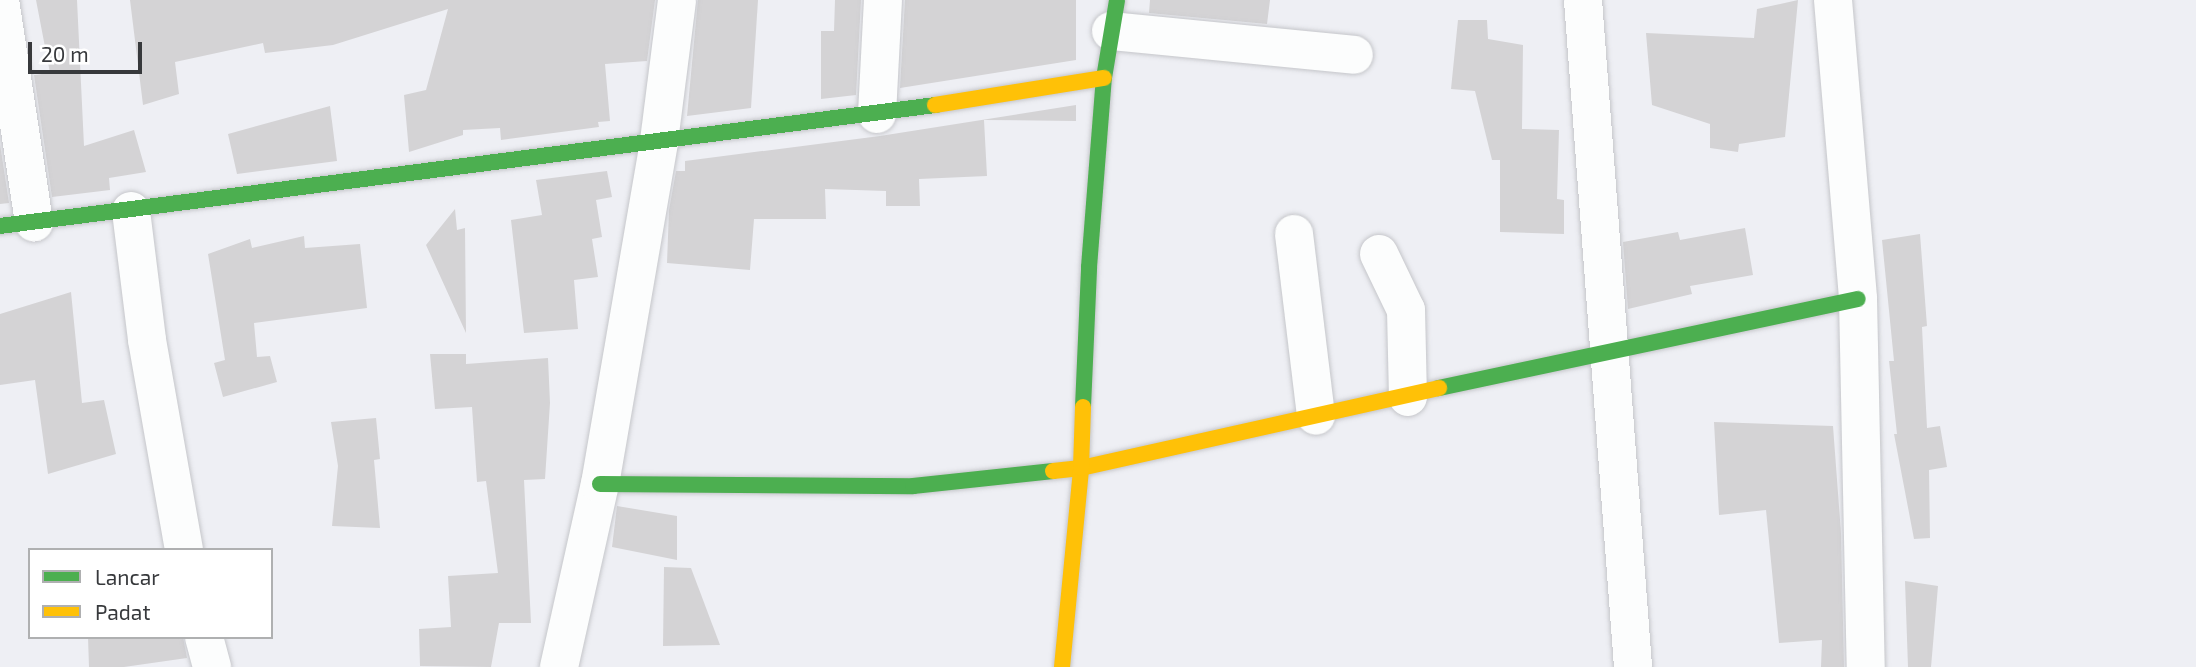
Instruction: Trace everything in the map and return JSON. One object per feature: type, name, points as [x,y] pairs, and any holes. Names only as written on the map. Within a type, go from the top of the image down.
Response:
[{"type":"street","points":[[0,0],[17,224],[877,114],[1104,78]]},
{"type":"street","points":[[559,667],[600,484],[659,141],[677,0]]},
{"type":"street","points":[[877,114],[883,0]]},
{"type":"street","points":[[1583,0],[1633,667]]},
{"type":"street","points":[[1833,0],[1858,299],[1866,667]]},
{"type":"street","points":[[1062,667],[1081,468],[1089,267],[1104,78],[1114,16],[1354,55]]},
{"type":"street","points":[[131,211],[147,340],[184,548]]},
{"type":"street","points":[[1294,234],[1316,416]]},
{"type":"street","points":[[1379,254],[1406,310],[1408,397]]},
{"type":"street","points":[[600,484],[913,486],[1081,468],[1408,397],[1611,349],[1858,299]]},
{"type":"street","points":[[205,639],[212,667]]},
{"type":"building","points":[[36,0],[77,0],[84,146],[134,130],[146,172],[109,178],[110,190],[52,197],[34,75],[50,73]]},
{"type":"building","points":[[130,0],[655,0],[647,61],[605,64],[610,121],[598,122],[599,127],[501,140],[500,128],[463,130],[463,135],[409,152],[404,95],[426,90],[448,9],[333,45],[265,53],[263,43],[175,62],[179,94],[143,105]]},
{"type":"building","points":[[698,0],[758,0],[751,108],[687,116]]},
{"type":"building","points":[[835,0],[861,0],[856,95],[821,99],[821,31],[834,31]]},
{"type":"building","points":[[905,0],[1076,0],[1076,60],[900,88]]},
{"type":"building","points":[[1150,0],[1270,0],[1267,24],[1149,13]]},
{"type":"building","points":[[1798,0],[1785,137],[1739,144],[1738,152],[1710,148],[1710,124],[1652,105],[1646,33],[1754,38],[1757,9]]},
{"type":"building","points":[[1458,20],[1487,20],[1488,39],[1523,45],[1522,129],[1559,130],[1557,199],[1564,200],[1564,234],[1500,232],[1500,160],[1492,160],[1475,91],[1451,89]]},
{"type":"building","points":[[1076,105],[1076,121],[984,120],[987,176],[919,179],[920,206],[886,206],[886,191],[825,189],[826,219],[754,219],[750,270],[667,263],[669,210],[676,171],[685,171],[685,161],[880,136]]},
{"type":"building","points":[[330,106],[337,161],[237,174],[228,134]]},
{"type":"building","points":[[0,144],[9,203],[0,204]]},
{"type":"building","points":[[607,171],[612,197],[596,200],[602,237],[592,239],[598,277],[574,280],[578,329],[524,333],[511,220],[542,215],[536,180]]},
{"type":"building","points":[[455,209],[457,230],[465,228],[466,333],[426,245]]},
{"type":"building","points":[[1745,228],[1753,275],[1690,286],[1692,294],[1628,309],[1623,242],[1678,232],[1680,240]]},
{"type":"building","points":[[1920,234],[1927,326],[1922,327],[1927,428],[1940,426],[1947,467],[1929,470],[1930,538],[1914,539],[1894,434],[1897,434],[1889,361],[1894,361],[1882,240]]},
{"type":"building","points":[[304,236],[305,248],[360,244],[367,308],[254,323],[257,357],[270,356],[277,382],[223,397],[214,363],[225,360],[208,254],[250,239],[252,248]]},
{"type":"building","points":[[71,292],[82,403],[104,400],[116,454],[48,474],[35,380],[0,385],[0,314]]},
{"type":"building","points":[[430,354],[466,354],[466,364],[548,358],[550,403],[545,479],[524,480],[531,623],[499,623],[491,667],[420,666],[419,629],[451,627],[448,576],[498,573],[486,481],[477,482],[472,407],[435,409]]},
{"type":"building","points":[[376,418],[380,459],[374,460],[380,528],[332,526],[338,466],[331,422]]},
{"type":"building","points":[[1714,422],[1833,426],[1841,533],[1844,667],[1821,667],[1822,640],[1779,643],[1766,510],[1719,515]]},
{"type":"building","points":[[617,506],[677,516],[677,560],[612,547]]},
{"type":"building","points":[[664,567],[691,568],[720,645],[663,646]]},
{"type":"building","points":[[1905,581],[1938,586],[1931,667],[1908,667]]},
{"type":"building","points":[[88,639],[183,639],[187,658],[124,667],[89,667]]},
{"type":"traffic: fast","points":[[1083,407],[1089,267],[1104,78],[1117,0]]},
{"type":"traffic: fast","points":[[0,226],[935,105]]},
{"type":"traffic: fast","points":[[1439,388],[1858,299]]},
{"type":"traffic: fast","points":[[600,484],[913,486],[1053,471]]},
{"type":"traffic: slow","points":[[935,105],[1104,78]]},
{"type":"traffic: slow","points":[[1053,471],[1081,468],[1439,388]]},
{"type":"traffic: slow","points":[[1062,667],[1081,468],[1083,407]]}]
